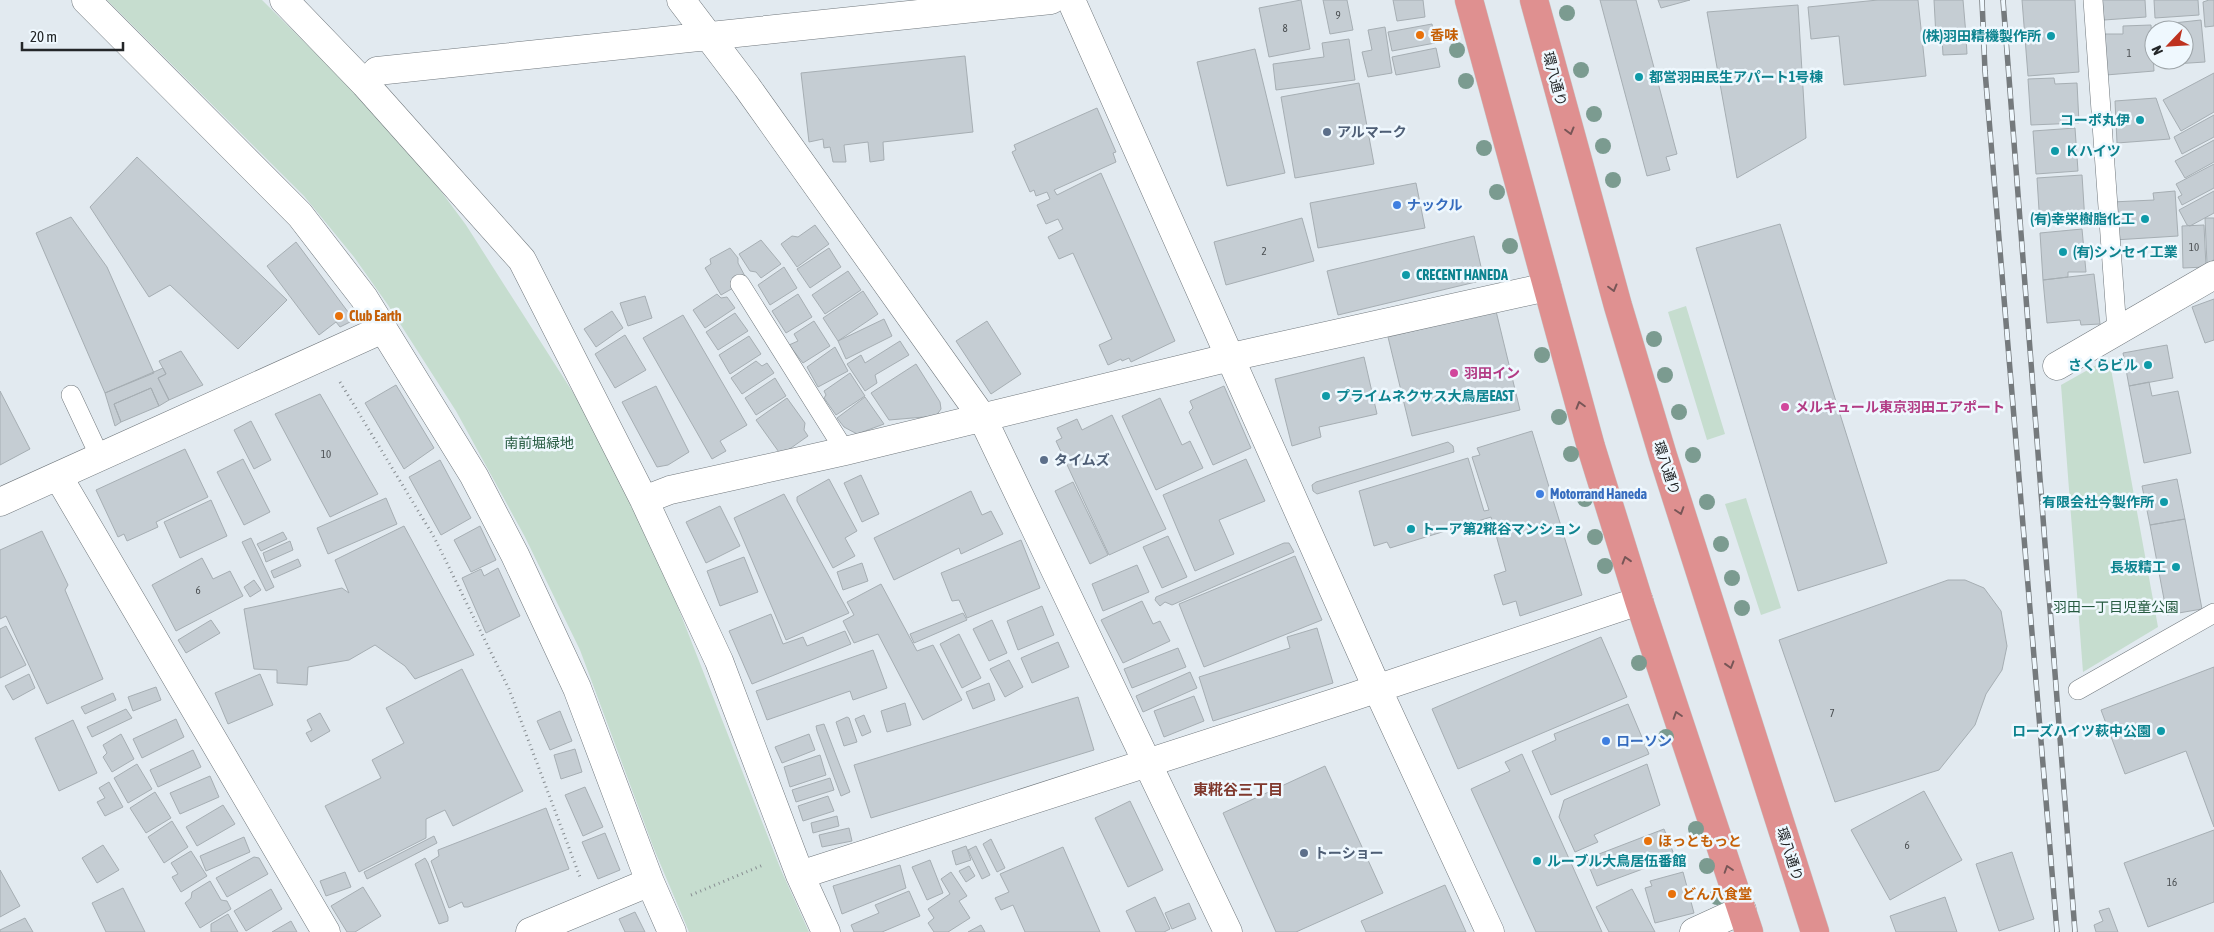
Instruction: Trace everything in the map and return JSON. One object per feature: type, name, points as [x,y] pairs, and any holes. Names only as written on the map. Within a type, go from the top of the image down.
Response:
[{"type":"highway","points":[[1469,0],[1592,447],[1639,601],[1745,921]]},
{"type":"highway","name":"環八通り","points":[[1534,0],[1618,306],[1646,400],[1815,932]]},
{"type":"street","points":[[86,0],[300,215],[364,298],[474,476],[515,555],[577,688],[650,882],[672,932]]},
{"type":"street","points":[[284,0],[365,84],[522,260],[644,500],[719,661],[796,864],[826,932]]},
{"type":"street","points":[[681,0],[747,87],[982,417],[1228,932]]},
{"type":"street","points":[[365,84],[377,71],[1051,0]]},
{"type":"street","points":[[1071,0],[1377,688],[1490,932]]},
{"type":"street","points":[[2058,366],[2214,275]]},
{"type":"street","points":[[644,500],[670,490],[845,451],[1231,357],[1547,287]]},
{"type":"street","points":[[0,502],[383,329]]},
{"type":"street","points":[[58,476],[326,932]]},
{"type":"street","points":[[796,864],[1147,762],[1639,601]]},
{"type":"street","points":[[530,932],[650,882]]},
{"type":"street","points":[[1694,932],[1745,921]]},
{"type":"lane","points":[[2093,0],[2117,331]]},
{"type":"lane","points":[[740,284],[845,451]]},
{"type":"lane","points":[[71,395],[100,457]]},
{"type":"lane","points":[[2078,690],[2214,613]]},
{"type":"path","points":[[324,356],[434,537],[509,689],[565,830],[591,906]]},
{"type":"path","points":[[662,907],[796,864]]},
{"type":"green space","name":"南前堀緑地","points":[[107,0],[262,0],[386,123],[426,171],[466,225],[588,416],[661,564],[781,870],[809,932],[689,932],[654,849],[580,650],[525,537],[456,411],[388,305],[354,257],[304,196]]},
{"type":"green space","points":[[1686,306],[1725,434],[1707,440],[1668,312]]},
{"type":"green space","name":"羽田一丁目児童公園","points":[[2109,358],[2158,627],[2083,672],[2061,385]]},
{"type":"green space","points":[[1746,498],[1781,608],[1761,615],[1725,504]]},
{"type":"building","points":[[1301,0],[1310,49],[1269,57],[1259,8]]},
{"type":"building","points":[[1323,0],[1347,0],[1353,30],[1330,34]]},
{"type":"building","points":[[1393,0],[1423,0],[1425,17],[1397,21]]},
{"type":"building","name":"都営羽田民生アパート1号棟","points":[[1600,0],[1636,0],[1677,154],[1666,157],[1670,170],[1647,176]]},
{"type":"building","points":[[1658,0],[1690,0],[1661,8]]},
{"type":"building","points":[[1878,0],[1918,0],[1926,76],[1844,85],[1839,36],[1811,39],[1808,7]]},
{"type":"building","points":[[1934,0],[1963,0],[1966,35],[1936,37]]},
{"type":"building","name":"(株)羽田精機製作所","points":[[2022,0],[2075,0],[2079,72],[2028,76]]},
{"type":"building","points":[[2102,0],[2145,0],[2146,17],[2104,20]]},
{"type":"building","points":[[2154,0],[2198,0],[2199,15],[2155,18]]},
{"type":"building","points":[[2214,0],[2214,26],[2205,27],[2203,2]]},
{"type":"building","points":[[1798,5],[1806,138],[1737,178],[1707,12]]},
{"type":"building","points":[[2201,20],[2205,62],[2194,63],[2194,21]]},
{"type":"building","points":[[1432,24],[1435,43],[1392,51],[1388,32]]},
{"type":"building","points":[[2144,25],[2144,70],[2154,71],[2106,75],[2104,34],[2123,34],[2123,26]]},
{"type":"building","points":[[1385,27],[1392,73],[1368,77],[1362,52],[1372,50],[1368,30]]},
{"type":"building","points":[[1966,37],[1967,54],[1943,55],[1942,38]]},
{"type":"building","points":[[1349,39],[1355,80],[1276,90],[1273,64],[1324,57],[1322,43]]},
{"type":"building","points":[[1436,48],[1440,67],[1396,75],[1392,57]]},
{"type":"building","points":[[1255,49],[1285,173],[1227,186],[1197,62]]},
{"type":"building","points":[[965,56],[973,132],[883,142],[884,160],[870,162],[868,142],[844,145],[846,162],[833,162],[830,147],[824,148],[823,139],[809,142],[801,73]]},
{"type":"building","points":[[2214,73],[2214,112],[2181,131],[2163,100]]},
{"type":"building","points":[[2054,78],[2055,84],[2077,83],[2079,123],[2031,125],[2028,79]]},
{"type":"building","points":[[1359,83],[1374,164],[1295,178],[1281,97]]},
{"type":"building","name":"コーポ丸伊","points":[[2156,98],[2170,139],[2117,143],[2115,101]]},
{"type":"building","points":[[1097,108],[1116,152],[1113,153],[1116,162],[1054,190],[1057,195],[1101,173],[1175,341],[1131,362],[1129,358],[1122,361],[1121,359],[1108,365],[1099,345],[1112,339],[1073,253],[1059,259],[1048,237],[1063,229],[1058,219],[1046,224],[1037,205],[1050,199],[1047,192],[1036,196],[1034,190],[1030,192],[1012,152],[1016,150],[1014,145]]},
{"type":"building","points":[[2214,115],[2214,137],[2182,154],[2174,137]]},
{"type":"building","name":"Ｋハイツ","points":[[2075,128],[2078,171],[2036,174],[2033,131]]},
{"type":"building","points":[[2214,140],[2214,162],[2185,178],[2175,161]]},
{"type":"building","points":[[137,157],[287,300],[238,349],[170,285],[149,297],[90,207]]},
{"type":"building","points":[[2214,164],[2214,188],[2182,205],[2178,197],[2182,195],[2176,184]]},
{"type":"building","name":"(有)幸栄樹脂化工","points":[[2082,175],[2085,222],[2040,226],[2037,178]]},
{"type":"building","points":[[1416,183],[1425,228],[1318,248],[1310,203]]},
{"type":"building","name":"(有)幸栄樹脂化工","points":[[2175,191],[2178,236],[2114,240],[2112,202],[2154,200],[2153,193]]},
{"type":"building","points":[[2214,191],[2214,213],[2190,226],[2187,225],[2179,210]]},
{"type":"building","points":[[71,217],[107,267],[154,373],[105,393],[36,233]]},
{"type":"building","points":[[1302,218],[1314,261],[1226,285],[1214,242]]},
{"type":"building","points":[[2205,218],[2214,218],[2214,260],[2207,264]]},
{"type":"building","points":[[1780,224],[1887,563],[1798,591],[1696,248]]},
{"type":"building","points":[[815,225],[829,244],[797,267],[781,244],[792,236],[798,237]]},
{"type":"building","points":[[2204,225],[2206,267],[2183,268],[2182,226]]},
{"type":"building","name":"(有)シンセイ工業","points":[[2082,229],[2086,272],[2068,272],[2068,277],[2043,280],[2040,233]]},
{"type":"building","name":"CRECENT HANEDA","points":[[1474,236],[1484,280],[1338,315],[1327,271]]},
{"type":"building","points":[[761,240],[781,264],[761,278],[756,272],[750,271],[739,254]]},
{"type":"building","points":[[296,242],[354,320],[340,327],[336,322],[319,335],[267,266]]},
{"type":"building","points":[[730,248],[738,258],[738,263],[747,280],[721,295],[705,268],[711,264],[710,259]]},
{"type":"building","points":[[829,248],[841,267],[810,288],[797,269]]},
{"type":"building","points":[[784,267],[797,288],[770,305],[758,285]]},
{"type":"building","points":[[848,271],[861,290],[825,314],[812,295]]},
{"type":"building","points":[[2094,274],[2100,324],[2081,325],[2080,320],[2047,323],[2043,280]]},
{"type":"building","points":[[863,291],[878,314],[838,341],[823,318]]},
{"type":"building","points":[[717,294],[721,298],[727,297],[735,308],[705,328],[693,310]]},
{"type":"building","points":[[798,294],[812,317],[786,333],[772,311]]},
{"type":"building","points":[[645,296],[652,318],[628,326],[620,303]]},
{"type":"building","points":[[2214,299],[2214,340],[2205,343],[2192,307]]},
{"type":"building","points":[[612,311],[623,328],[596,347],[584,329]]},
{"type":"building","points":[[1496,311],[1520,410],[1412,436],[1388,337]]},
{"type":"building","points":[[735,313],[748,331],[718,350],[706,332]]},
{"type":"building","points":[[683,315],[747,425],[720,441],[726,451],[712,459],[643,338]]},
{"type":"building","points":[[884,319],[892,336],[846,359],[838,341]]},
{"type":"building","points":[[814,321],[830,346],[803,363],[789,345],[798,341],[794,334]]},
{"type":"building","points":[[987,321],[1021,374],[991,394],[956,341]]},
{"type":"building","points":[[625,335],[646,370],[615,388],[595,354]]},
{"type":"building","points":[[749,336],[761,354],[730,374],[719,355]]},
{"type":"building","points":[[900,341],[909,355],[875,375],[877,383],[865,391],[847,364],[861,355],[865,363]]},
{"type":"building","name":"さくらビル","points":[[2167,345],[2173,378],[2129,386],[2123,353]]},
{"type":"building","points":[[835,347],[848,371],[818,387],[807,367]]},
{"type":"building","points":[[181,351],[203,385],[169,400],[158,378],[166,374],[159,361]]},
{"type":"building","name":"プライムネクサス大鳥居EAST","points":[[1364,357],[1377,414],[1319,427],[1321,437],[1292,446],[1275,379]]},
{"type":"building","points":[[756,361],[762,366],[767,363],[774,373],[742,394],[731,378]]},
{"type":"building","points":[[916,364],[940,402],[941,409],[936,416],[889,420],[871,393]]},
{"type":"building","points":[[163,368],[166,374],[158,378],[169,400],[159,406],[151,388],[114,404],[121,422],[115,426],[105,393]]},
{"type":"building","points":[[850,373],[865,396],[836,415],[824,398],[826,395],[824,391]]},
{"type":"building","points":[[775,378],[786,396],[756,415],[745,398]]},
{"type":"building","points":[[2149,382],[2152,396],[2178,391],[2191,453],[2144,463],[2129,386]]},
{"type":"building","points":[[396,385],[434,448],[404,469],[365,403]]},
{"type":"building","points":[[656,386],[689,452],[668,465],[657,467],[622,402]]},
{"type":"building","points":[[1224,386],[1251,448],[1213,465],[1189,412],[1193,408],[1190,401]]},
{"type":"building","points":[[151,388],[159,406],[121,422],[114,404]]},
{"type":"building","points":[[0,391],[30,449],[0,465]]},
{"type":"building","points":[[320,394],[378,494],[330,517],[275,414]]},
{"type":"building","points":[[865,397],[884,424],[857,434],[844,427],[837,418]]},
{"type":"building","points":[[787,398],[805,423],[804,430],[808,436],[781,455],[756,420]]},
{"type":"building","points":[[1160,398],[1182,445],[1190,441],[1203,468],[1156,490],[1122,416]]},
{"type":"building","points":[[1112,415],[1166,529],[1109,555],[1056,441],[1062,438],[1057,428],[1077,419],[1082,430]]},
{"type":"building","points":[[251,421],[271,460],[254,469],[234,430]]},
{"type":"building","name":"トーア第2糀谷マンション","points":[[1532,431],[1582,595],[1520,616],[1516,601],[1503,605],[1494,575],[1506,571],[1491,517],[1390,548],[1387,542],[1374,546],[1359,491],[1468,458],[1484,511],[1489,510],[1472,457],[1480,455],[1477,448]]},
{"type":"building","points":[[1448,442],[1453,446],[1454,452],[1317,494],[1313,491],[1312,485],[1316,482]]},
{"type":"building","points":[[185,449],[208,497],[156,522],[158,527],[127,541],[124,534],[118,537],[96,490]]},
{"type":"building","points":[[243,459],[270,512],[244,525],[217,472]]},
{"type":"building","points":[[1246,459],[1265,501],[1219,520],[1234,554],[1195,571],[1163,495]]},
{"type":"building","points":[[440,460],[471,518],[441,535],[409,477]]},
{"type":"building","points":[[861,475],[879,514],[862,522],[844,483]]},
{"type":"building","points":[[829,479],[857,531],[845,538],[855,556],[833,568],[797,501],[797,497]]},
{"type":"building","name":"有限会社今製作所","points":[[2177,479],[2185,519],[2150,525],[2142,486]]},
{"type":"building","points":[[1073,482],[1108,555],[1090,564],[1055,491]]},
{"type":"building","points":[[971,491],[982,515],[991,511],[1003,534],[961,554],[959,548],[894,580],[874,538]]},
{"type":"building","points":[[784,494],[849,613],[786,640],[734,518]]},
{"type":"building","points":[[386,498],[397,524],[328,554],[317,528]]},
{"type":"building","points":[[211,500],[227,536],[180,558],[164,522]]},
{"type":"building","points":[[720,506],[740,546],[706,563],[686,522]]},
{"type":"building","name":"長坂精工","points":[[2185,519],[2202,609],[2167,615],[2150,525]]},
{"type":"building","points":[[404,526],[474,655],[415,679],[405,666],[375,645],[349,660],[308,667],[307,685],[277,683],[277,670],[254,669],[244,609],[342,588],[349,593],[335,560]]},
{"type":"building","points":[[480,526],[496,560],[471,572],[454,540]]},
{"type":"building","points":[[42,531],[68,585],[65,590],[103,679],[47,704],[6,616],[0,619],[0,550]]},
{"type":"building","points":[[283,532],[287,539],[261,551],[257,544]]},
{"type":"building","points":[[1168,536],[1187,577],[1162,588],[1143,547]]},
{"type":"building","points":[[251,538],[274,587],[266,591],[242,542]]},
{"type":"building","points":[[1021,540],[1040,588],[967,618],[959,600],[952,601],[941,573]]},
{"type":"building","points":[[290,541],[293,550],[266,562],[263,553]]},
{"type":"building","points":[[1284,543],[1289,543],[1294,552],[1172,605],[1165,602],[1160,606],[1155,600],[1156,597]]},
{"type":"building","points":[[1295,556],[1322,620],[1204,667],[1179,604]]},
{"type":"building","points":[[744,557],[758,592],[720,606],[707,571]]},
{"type":"building","points":[[202,558],[213,579],[230,571],[243,596],[176,631],[152,585]]},
{"type":"building","points":[[298,559],[301,566],[274,578],[271,571]]},
{"type":"building","points":[[862,563],[868,581],[843,590],[837,572]]},
{"type":"building","points":[[1137,565],[1149,592],[1103,611],[1092,584]]},
{"type":"building","points":[[498,568],[520,616],[486,633],[462,578],[481,569],[484,576]]},
{"type":"building","points":[[254,580],[261,590],[250,597],[244,587]]},
{"type":"building","points":[[1948,580],[1965,580],[1984,588],[2001,611],[2007,646],[2002,670],[1986,694],[1975,725],[1939,770],[1835,802],[1779,640]]},
{"type":"building","points":[[881,584],[917,651],[933,645],[962,700],[923,720],[878,634],[854,643],[843,621],[854,615],[847,602]]},
{"type":"building","points":[[1142,601],[1153,624],[1160,621],[1170,641],[1123,663],[1101,620]]},
{"type":"building","points":[[1042,606],[1054,635],[1018,650],[1007,621]]},
{"type":"building","points":[[963,613],[967,620],[914,643],[910,634]]},
{"type":"building","points":[[771,614],[783,644],[803,637],[807,646],[845,631],[851,644],[752,684],[729,631]]},
{"type":"building","points":[[211,620],[220,633],[186,653],[178,640]]},
{"type":"building","points":[[992,620],[1007,653],[989,661],[973,629]]},
{"type":"building","points":[[6,626],[26,665],[0,678],[0,629]]},
{"type":"building","points":[[1317,628],[1333,683],[1213,721],[1199,677],[1290,648],[1287,637]]},
{"type":"building","points":[[959,634],[981,678],[962,688],[940,644]]},
{"type":"building","points":[[1601,637],[1627,697],[1458,769],[1432,709]]},
{"type":"building","points":[[1058,642],[1069,667],[1032,683],[1021,658]]},
{"type":"building","points":[[1178,648],[1186,667],[1132,688],[1124,669]]},
{"type":"building","points":[[873,650],[887,688],[853,700],[850,691],[767,720],[756,691]]},
{"type":"building","points":[[1009,660],[1023,687],[1005,697],[990,669]]},
{"type":"building","name":"ローズハイツ萩中公園","points":[[2214,667],[2214,827],[2186,751],[2125,774],[2101,710]]},
{"type":"building","points":[[462,669],[523,791],[453,826],[445,810],[426,819],[426,838],[359,872],[325,806],[381,778],[372,760],[404,743],[386,708]]},
{"type":"building","points":[[1190,672],[1197,688],[1143,712],[1136,696]]},
{"type":"building","points":[[29,674],[35,688],[13,700],[5,686]]},
{"type":"building","points":[[260,674],[273,705],[228,724],[215,693]]},
{"type":"building","points":[[989,683],[995,700],[973,709],[966,692]]},
{"type":"building","points":[[156,687],[161,700],[133,711],[128,697]]},
{"type":"building","points":[[113,693],[116,700],[85,714],[81,707]]},
{"type":"building","points":[[1194,696],[1204,721],[1164,737],[1154,711]]},
{"type":"building","points":[[1078,697],[1094,750],[871,818],[854,765]]},
{"type":"building","points":[[905,703],[911,725],[887,732],[881,711]]},
{"type":"building","points":[[1628,704],[1649,754],[1551,795],[1532,751],[1556,740],[1554,734]]},
{"type":"building","points":[[126,709],[132,718],[92,737],[87,727]]},
{"type":"building","points":[[560,711],[572,741],[550,750],[537,721]]},
{"type":"building","points":[[320,713],[330,731],[311,742],[306,733],[312,730],[307,720]]},
{"type":"building","points":[[864,715],[871,732],[862,736],[855,719]]},
{"type":"building","points":[[847,717],[857,742],[844,746],[836,722]]},
{"type":"building","points":[[176,719],[184,737],[142,758],[133,739]]},
{"type":"building","points":[[73,720],[97,773],[59,791],[35,738]]},
{"type":"building","points":[[824,724],[850,792],[841,796],[817,731],[816,726]]},
{"type":"building","points":[[121,734],[134,759],[112,772],[103,757],[107,753],[103,745]]},
{"type":"building","points":[[809,734],[815,750],[782,763],[775,747]]},
{"type":"building","points":[[575,749],[582,772],[561,779],[554,755]]},
{"type":"building","points":[[193,750],[201,767],[158,787],[150,770]]},
{"type":"building","name":"ルーブル大鳥居伍番館","points":[[1522,754],[1602,932],[1536,932],[1471,789],[1510,771],[1505,762]]},
{"type":"building","points":[[820,755],[826,775],[790,787],[784,767]]},
{"type":"building","points":[[137,764],[152,789],[128,803],[114,778]]},
{"type":"building","points":[[1647,764],[1660,805],[1594,835],[1598,842],[1575,852],[1559,817],[1564,800]]},
{"type":"building","points":[[1325,766],[1383,893],[1296,932],[1276,932],[1223,813]]},
{"type":"building","points":[[210,776],[219,797],[180,814],[170,793]]},
{"type":"building","points":[[830,778],[834,790],[796,802],[792,790]]},
{"type":"building","points":[[109,782],[123,807],[105,816],[97,802],[105,798],[99,788]]},
{"type":"building","points":[[585,787],[603,827],[583,836],[565,795]]},
{"type":"building","points":[[1924,791],[1962,860],[1890,900],[1851,830]]},
{"type":"building","points":[[155,792],[171,818],[146,833],[130,808]]},
{"type":"building","points":[[828,796],[834,811],[803,821],[798,806]]},
{"type":"building","points":[[1130,801],[1163,870],[1128,887],[1095,818]]},
{"type":"building","points":[[223,805],[235,824],[197,846],[186,827]]},
{"type":"building","points":[[546,808],[569,869],[468,907],[464,907],[462,902],[449,908],[431,861],[439,856],[438,850]]},
{"type":"building","points":[[837,816],[839,826],[813,833],[811,823]]},
{"type":"building","points":[[172,821],[188,847],[164,863],[148,837]]},
{"type":"building","points":[[849,828],[852,841],[822,847],[819,835]]},
{"type":"building","points":[[1664,829],[1675,857],[1597,886],[1586,859]]},
{"type":"building","points":[[2214,830],[2214,902],[2148,927],[2124,863]]},
{"type":"building","points":[[605,833],[620,870],[598,879],[582,842]]},
{"type":"building","points":[[434,836],[437,843],[367,879],[364,872]]},
{"type":"building","points":[[244,837],[250,852],[206,871],[200,856]]},
{"type":"building","points":[[991,839],[1005,868],[997,872],[983,844]]},
{"type":"building","points":[[103,845],[119,870],[97,883],[82,858]]},
{"type":"building","points":[[966,846],[971,860],[956,865],[952,851]]},
{"type":"building","points":[[976,846],[990,875],[982,879],[968,850]]},
{"type":"building","points":[[1063,847],[1100,932],[1025,932],[1013,905],[1001,910],[995,898],[1009,892],[1000,874]]},
{"type":"building","points":[[191,851],[207,876],[181,892],[172,877],[178,874],[171,863]]},
{"type":"building","points":[[2012,852],[2034,919],[1999,931],[1976,864]]},
{"type":"building","points":[[254,857],[259,858],[268,874],[227,897],[216,878]]},
{"type":"building","points":[[425,858],[448,917],[448,921],[439,924],[415,864]]},
{"type":"building","points":[[930,860],[943,893],[927,900],[912,867]]},
{"type":"building","points":[[900,865],[906,888],[842,914],[833,886]]},
{"type":"building","points":[[969,866],[975,876],[966,882],[959,871]]},
{"type":"building","points":[[0,870],[20,906],[0,917]]},
{"type":"building","points":[[345,872],[351,887],[326,896],[320,881]]},
{"type":"building","points":[[951,872],[967,896],[959,901],[970,918],[948,932],[934,932],[928,923],[934,918],[928,909],[950,894],[941,879]]},
{"type":"building","points":[[1683,872],[1694,913],[1655,923],[1645,888],[1652,886],[1650,881]]},
{"type":"building","points":[[210,881],[221,900],[227,901],[231,909],[200,928],[185,903],[191,898],[192,892]]},
{"type":"building","points":[[1445,885],[1466,932],[1366,932],[1361,921]]},
{"type":"building","points":[[363,887],[381,916],[355,932],[347,932],[331,906]]},
{"type":"building","points":[[123,888],[145,932],[106,932],[92,903]]},
{"type":"building","points":[[271,889],[282,909],[246,931],[234,911]]},
{"type":"building","points":[[1632,889],[1655,932],[1609,932],[1596,907]]},
{"type":"building","points":[[909,891],[920,916],[882,932],[854,932],[851,925],[879,913],[875,905]]},
{"type":"building","points":[[1155,897],[1170,929],[1164,932],[1136,932],[1126,911]]},
{"type":"building","points":[[1945,897],[1957,932],[1896,932],[1890,916]]},
{"type":"building","points":[[1189,903],[1196,919],[1172,929],[1165,913]]},
{"type":"building","points":[[2109,908],[2118,932],[2096,932],[2094,925],[2103,921],[2099,911]]},
{"type":"building","points":[[635,912],[645,932],[625,932],[619,919]]},
{"type":"building","points":[[228,914],[238,932],[211,932],[211,924]]},
{"type":"building","points":[[25,918],[33,932],[0,932],[0,930]]},
{"type":"building","points":[[291,921],[297,932],[272,932]]},
{"type":"building","points":[[981,925],[985,932],[968,932]]},
{"type":"railway","points":[[1982,0],[1985,71],[2057,932]]},
{"type":"railway","points":[[2003,0],[2075,932]]},
{"type":"place","name":"香味","points":[[1420,35]]},
{"type":"place","name":"(株)羽田精機製作所","points":[[2051,36]]},
{"type":"place","name":"都営羽田民生アパート1号棟","points":[[1639,77]]},
{"type":"place","name":"コーポ丸伊","points":[[2140,120]]},
{"type":"place","name":"アルマーク","points":[[1327,132]]},
{"type":"place","name":"Ｋハイツ","points":[[2055,151]]},
{"type":"place","name":"ナックル","points":[[1397,205]]},
{"type":"place","name":"(有)幸栄樹脂化工","points":[[2145,219]]},
{"type":"place","name":"(有)シンセイ工業","points":[[2063,252]]},
{"type":"place","name":"CRECENT HANEDA","points":[[1406,275]]},
{"type":"place","name":"Club Earth","points":[[339,316]]},
{"type":"place","name":"さくらビル","points":[[2148,365]]},
{"type":"place","name":"羽田イン","points":[[1454,373]]},
{"type":"place","name":"プライムネクサス大鳥居EAST","points":[[1326,396]]},
{"type":"place","name":"メルキュール東京羽田エアポート","points":[[1785,407]]},
{"type":"place","name":"タイムズ","points":[[1044,460]]},
{"type":"place","name":"Motorrand Haneda","points":[[1540,494]]},
{"type":"place","name":"有限会社今製作所","points":[[2164,502]]},
{"type":"place","name":"トーア第2糀谷マンション","points":[[1411,529]]},
{"type":"place","name":"長坂精工","points":[[2176,567]]},
{"type":"place","name":"ローズハイツ萩中公園","points":[[2161,731]]},
{"type":"place","name":"ローソン","points":[[1606,741]]},
{"type":"place","name":"ほっともっと","points":[[1648,841]]},
{"type":"place","name":"トーショー","points":[[1304,853]]},
{"type":"place","name":"ルーブル大鳥居伍番館","points":[[1537,861]]},
{"type":"place","name":"どん八食堂","points":[[1672,894]]},
{"type":"district","name":"東糀谷三丁目","points":[[1238,789]]}]
